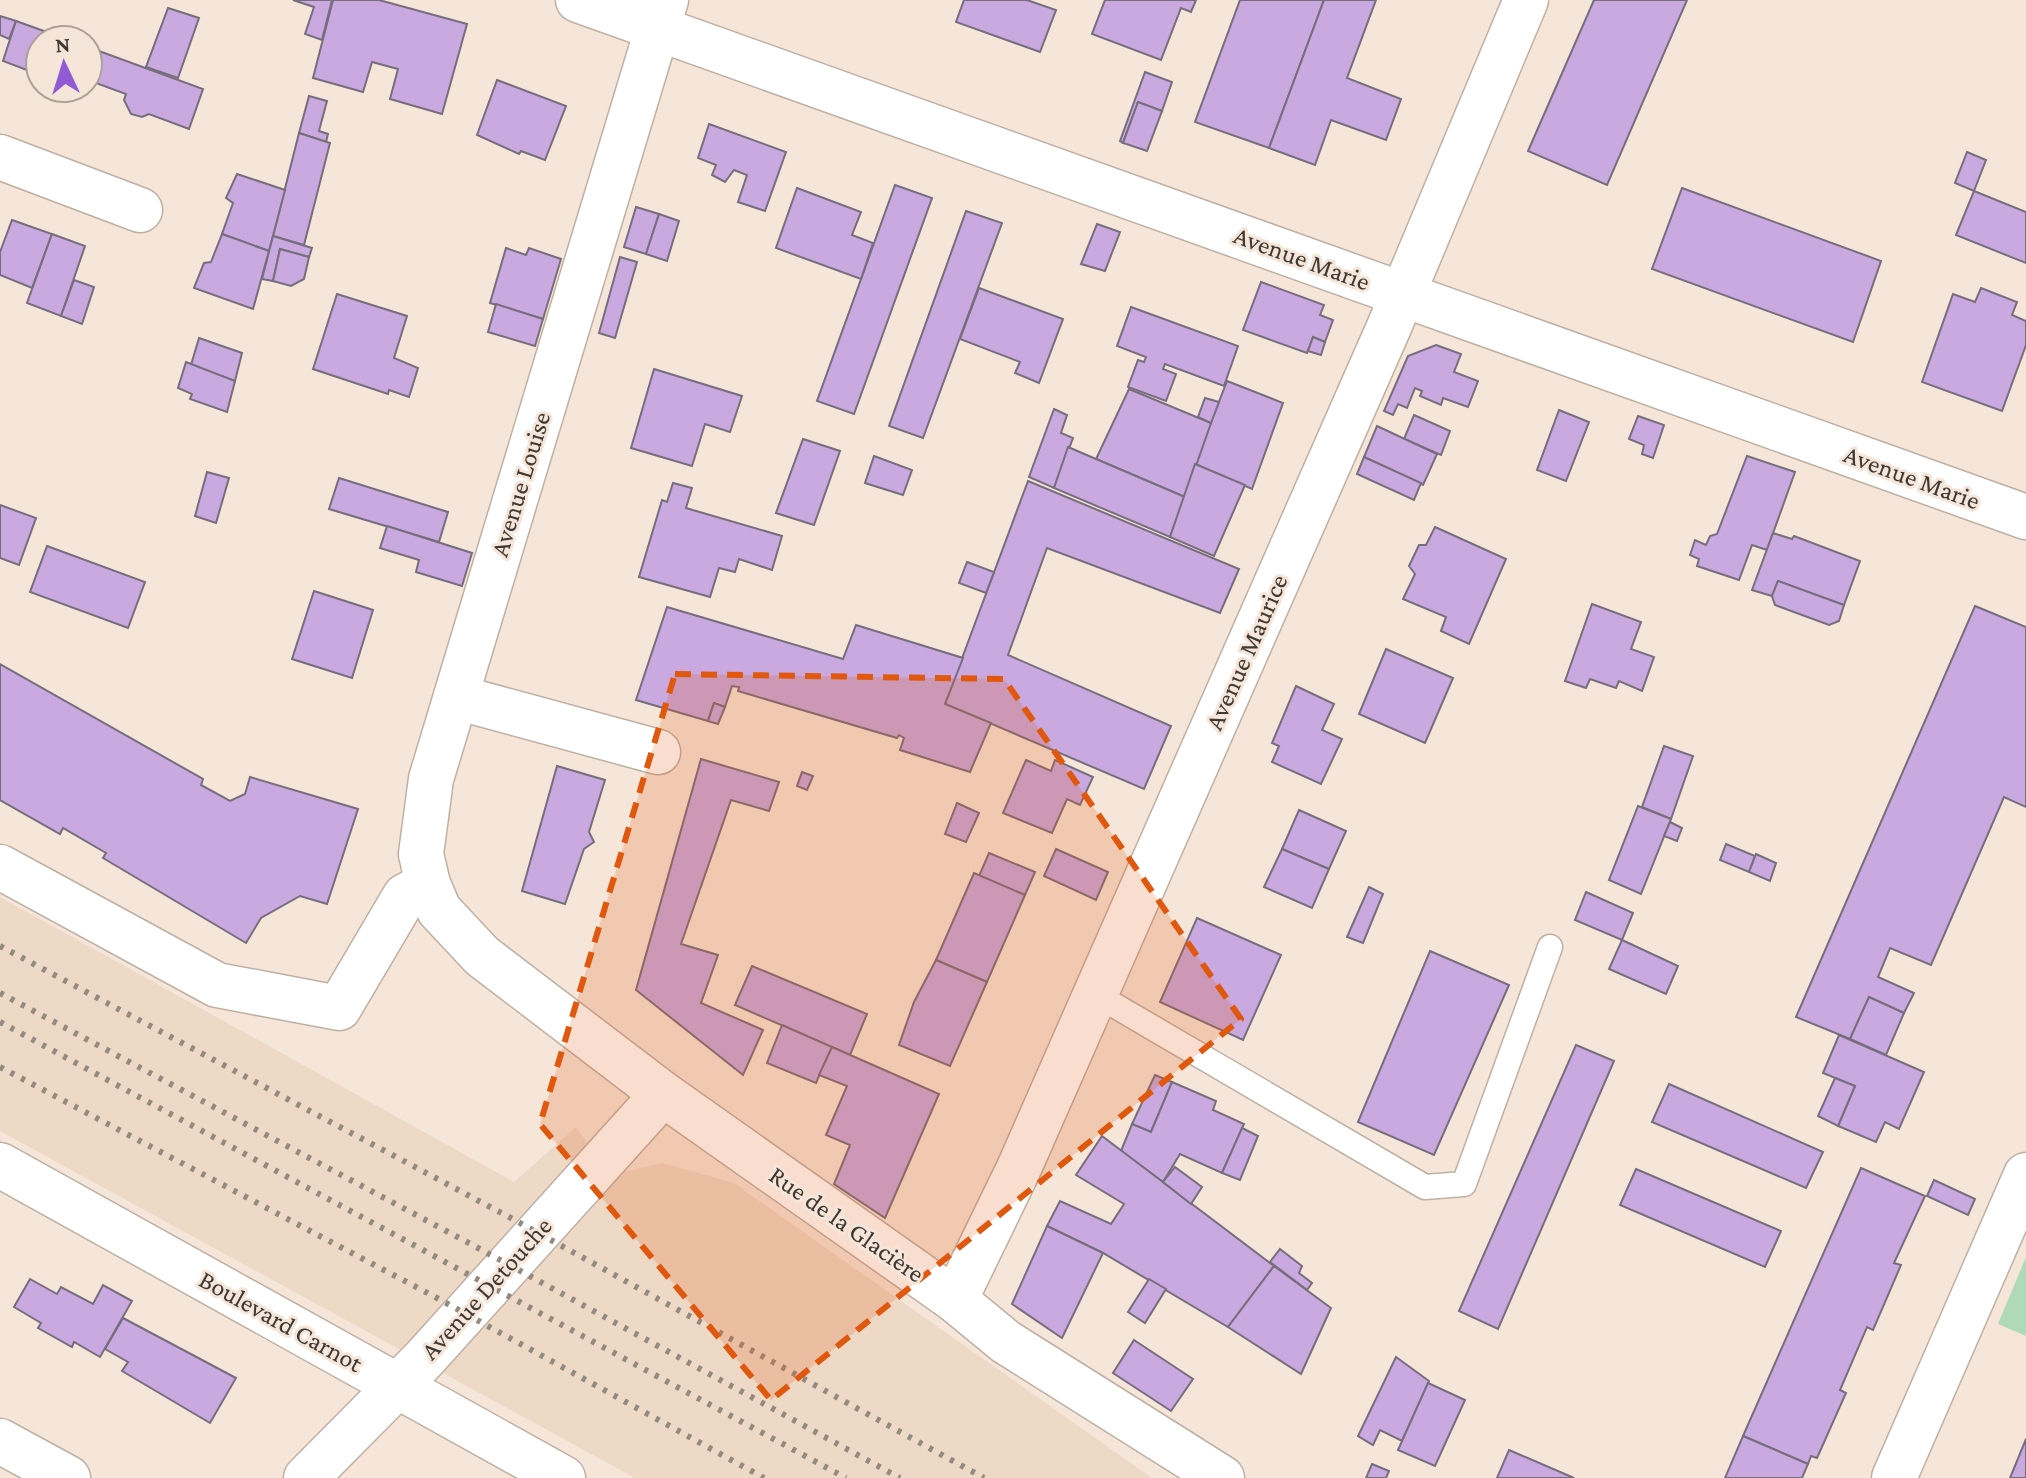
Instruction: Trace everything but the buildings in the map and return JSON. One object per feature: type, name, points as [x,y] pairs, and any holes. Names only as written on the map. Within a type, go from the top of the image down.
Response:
[{"type":"street","name":"Avenue Marie","points":[[578,0],[662,14],[1403,294],[2026,517]]},
{"type":"street","name":"Avenue Maurice","points":[[955,1300],[1019,1168],[1403,294],[1526,0]]},
{"type":"street","name":"Avenue Louise","points":[[482,956],[439,910],[428,884],[421,854],[431,779],[662,14]]},
{"type":"street","points":[[0,157],[140,210]]},
{"type":"street","points":[[456,697],[658,752]]},
{"type":"street","points":[[0,867],[217,985],[264,997],[339,1008],[405,896],[428,884]]},
{"type":"street","name":"Rue de la Glacière","points":[[482,956],[663,1094],[955,1300],[1006,1342],[1222,1478]]},
{"type":"street","name":"Avenue Detouche","points":[[306,1478],[396,1386],[663,1094]]},
{"type":"street","name":"Boulevard Carnot","points":[[0,1165],[563,1478]]},
{"type":"street","points":[[1894,1478],[2026,1175]]},
{"type":"street","points":[[0,1441],[68,1478]]},
{"type":"lane","points":[[1095,994],[1425,1187],[1464,1184],[1550,947]]},
{"type":"highlighted area","points":[[675,674],[1004,679],[1241,1019],[771,1400],[540,1124]]},
{"type":"shaded area","points":[[0,897],[514,1182],[576,1127],[610,1175],[662,1163],[734,1183],[1152,1478],[635,1478],[0,1131]]},
{"type":"green space","points":[[2026,1257],[2026,1336],[1998,1324]]},
{"type":"railway","points":[[0,946],[509,1217],[984,1478]]},
{"type":"railway","points":[[0,993],[900,1478]]},
{"type":"railway","points":[[0,1022],[846,1478]]},
{"type":"railway","points":[[0,1067],[437,1298],[764,1478]]}]
